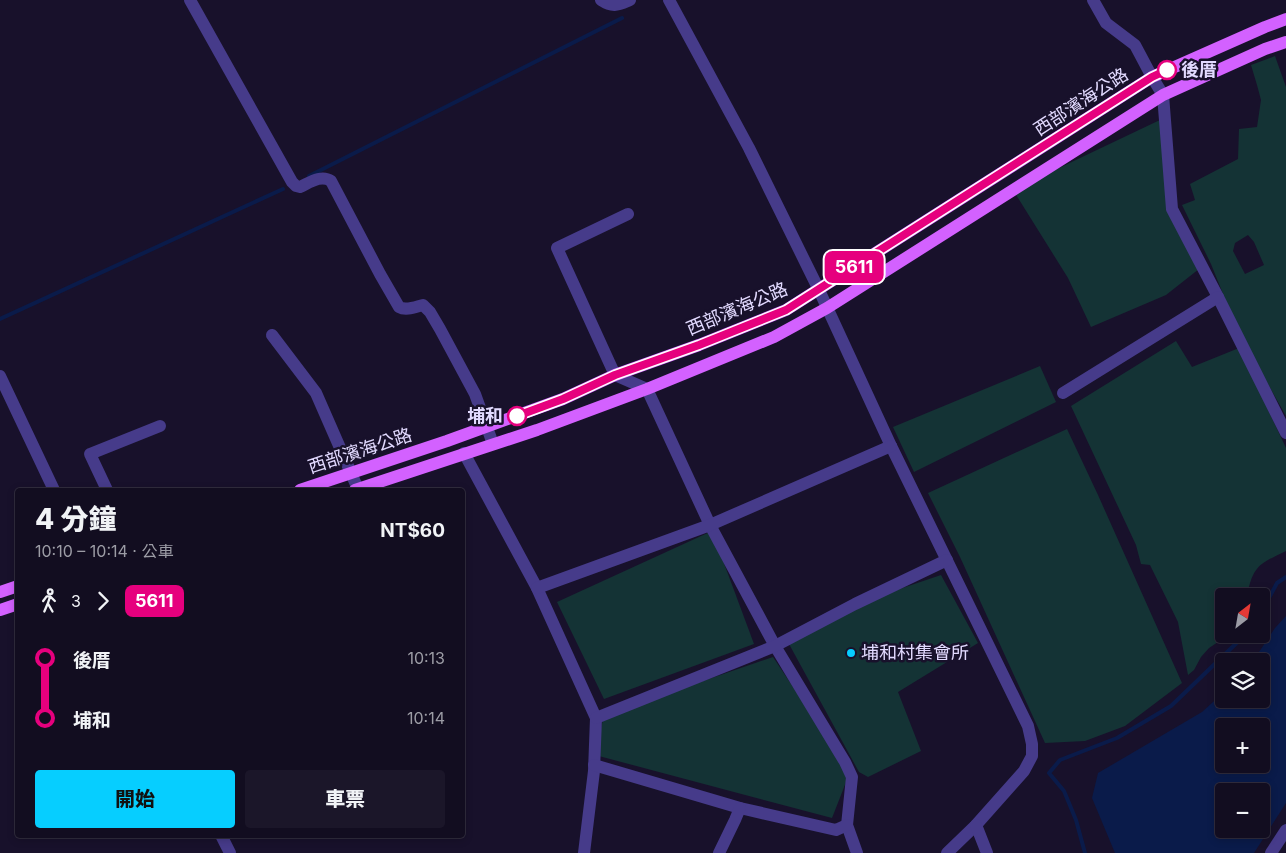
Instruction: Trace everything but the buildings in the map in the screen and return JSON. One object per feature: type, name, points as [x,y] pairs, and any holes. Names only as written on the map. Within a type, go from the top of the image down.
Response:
[{"type":"main road","name":"西部濱海公路","points":[[306,488],[563,399],[615,375],[699,345],[786,310],[1152,77],[1265,26],[1286,19]]},
{"type":"main road","name":"西部濱海公路","points":[[359,488],[537,430],[647,389],[774,337],[827,308],[1163,94],[1286,42]]},
{"type":"main road","points":[[0,592],[15,587]]},
{"type":"main road","points":[[0,610],[15,605]]},
{"type":"street","points":[[190,0],[292,182],[300,187],[322,177],[328,178],[399,307],[406,309],[422,305],[430,312],[475,394],[493,444]]},
{"type":"street","points":[[601,0],[609,5],[617,6],[630,0]]},
{"type":"street","points":[[669,0],[749,148],[819,290],[891,446],[1028,726],[1032,744],[1032,756],[1024,771],[976,824],[946,853]]},
{"type":"street","points":[[1093,0],[1106,23],[1134,45],[1163,94],[1172,209],[1286,434]]},
{"type":"street","points":[[628,214],[557,248],[615,375],[647,389],[710,524],[775,646],[845,762],[852,777],[847,825],[857,853]]},
{"type":"street","points":[[1063,393],[1218,297]]},
{"type":"street","points":[[272,336],[316,393],[351,472],[356,488]]},
{"type":"street","points":[[0,376],[53,488]]},
{"type":"street","points":[[106,488],[90,454],[160,426]]},
{"type":"street","points":[[537,588],[710,524],[891,446]]},
{"type":"street","points":[[464,453],[537,588],[596,718],[594,765],[584,853]]},
{"type":"street","points":[[596,718],[775,646],[855,604],[947,560]]},
{"type":"street","points":[[594,765],[740,808],[836,830],[847,825]]},
{"type":"street","points":[[719,853],[740,808]]},
{"type":"street","points":[[976,824],[987,853]]},
{"type":"street","points":[[1271,853],[1286,830]]},
{"type":"street","points":[[222,838],[230,853]]},
{"type":"green space","points":[[1275,56],[1286,87],[1286,416],[1238,331],[1211,264],[1182,205],[1195,200],[1190,184],[1238,159],[1239,129],[1257,127],[1261,100],[1251,65]],"holes":[[[1248,235],[1254,242],[1264,265],[1245,274],[1233,251],[1235,243]]]},
{"type":"green space","points":[[1162,119],[1170,215],[1199,269],[1166,295],[1091,327],[1068,278],[1013,190]]},
{"type":"green space","points":[[1176,341],[1192,367],[1239,348],[1286,448],[1286,551],[1263,563],[1255,572],[1249,588],[1215,588],[1216,643],[1209,648],[1201,657],[1194,670],[1188,675],[1178,622],[1150,565],[1141,564],[1136,545],[1071,406]]},
{"type":"green space","points":[[1040,366],[1056,402],[914,472],[893,427]]},
{"type":"green space","points":[[1067,429],[1182,683],[1125,726],[1085,741],[1045,743],[960,557],[928,493]]},
{"type":"green space","points":[[712,531],[754,644],[604,699],[557,602]]},
{"type":"green space","points":[[941,575],[978,643],[898,692],[921,751],[868,777],[859,772],[789,644],[855,604]]},
{"type":"green space","points":[[773,657],[850,772],[832,818],[595,755],[604,715]]},
{"type":"water","points":[[1286,616],[1286,803],[1270,828],[1270,783],[1215,783],[1215,838],[1264,838],[1254,853],[1115,853],[1092,798],[1098,773],[1202,712],[1215,700],[1215,708],[1270,708],[1270,653],[1258,653],[1265,643],[1270,643],[1270,636]]},
{"type":"waterway","points":[[309,176],[622,18]]},
{"type":"waterway","points":[[0,319],[283,189]]},
{"type":"waterway","points":[[1270,596],[1277,583],[1286,577]]},
{"type":"waterway","points":[[1085,853],[1076,820],[1064,791],[1049,773],[1060,760],[1117,738],[1171,706],[1237,643]]},
{"type":"bus line","name":"5611","points":[[517,416],[563,399],[615,375],[699,345],[786,310],[1152,77],[1167,70]]},
{"type":"place","name":"後厝","points":[[1167,70]]},
{"type":"place","name":"埔和","points":[[517,416]]},
{"type":"place","name":"埔和村集會所","points":[[851,653]]}]
